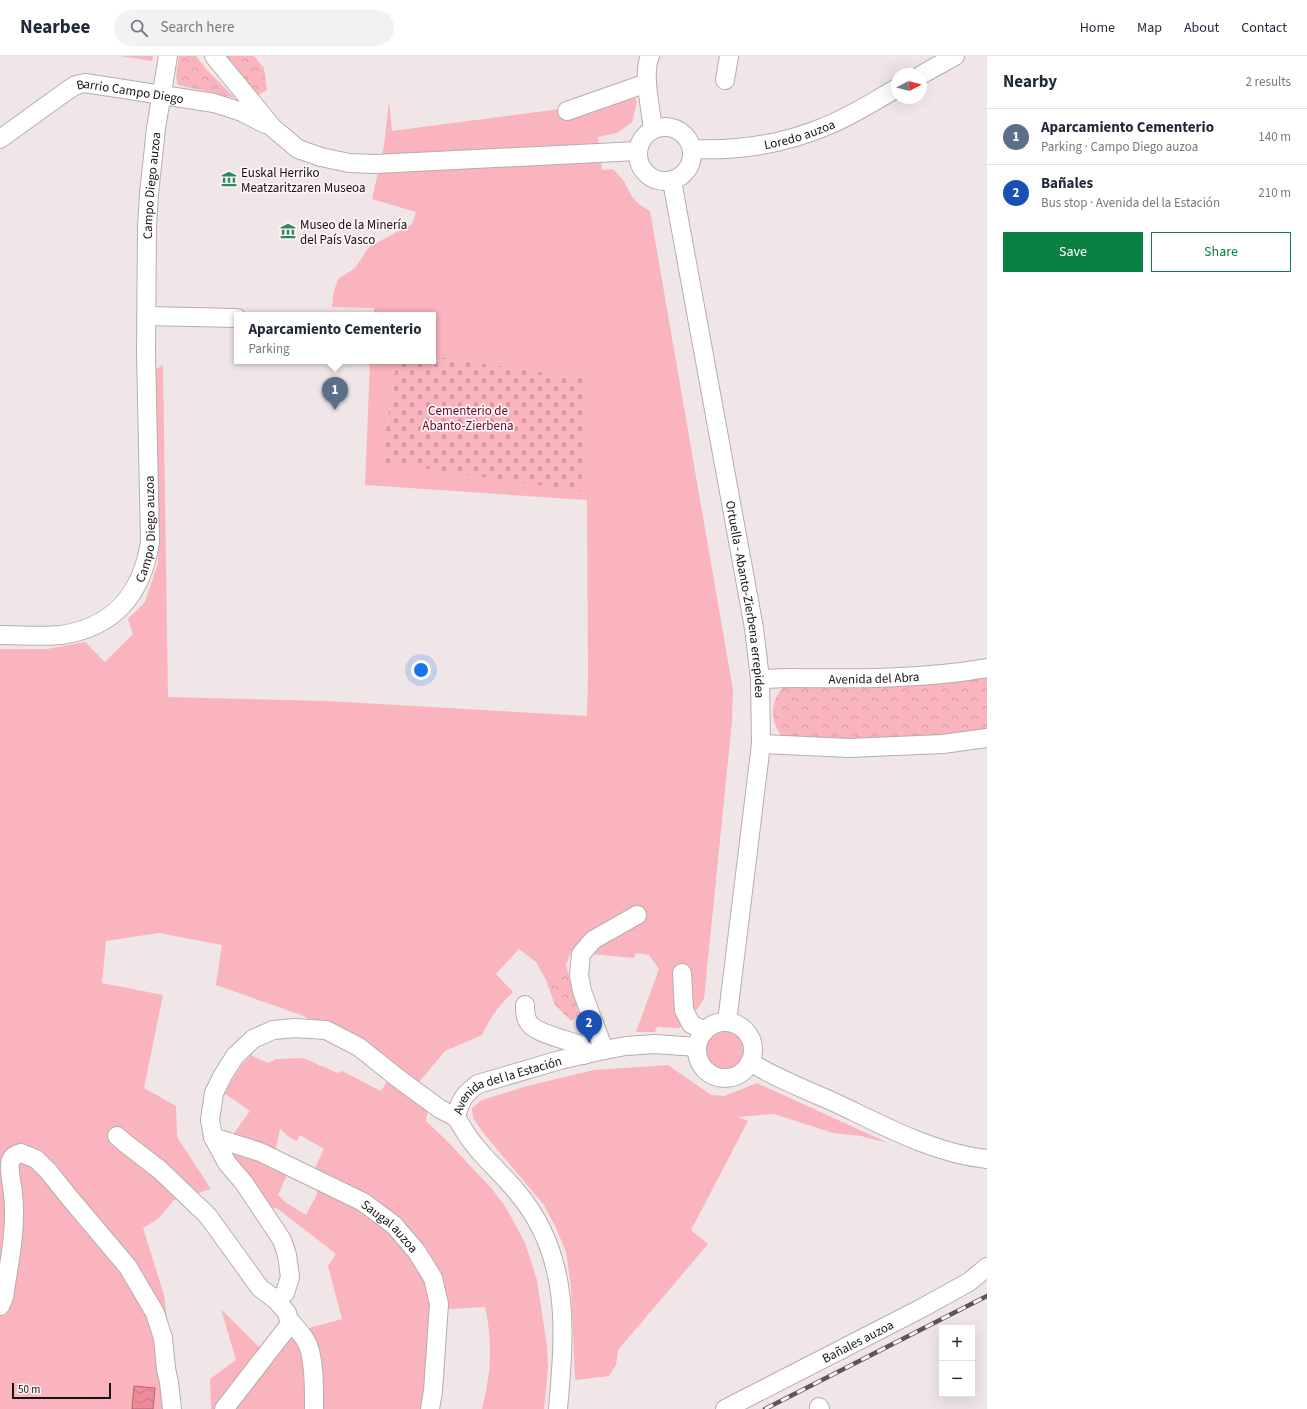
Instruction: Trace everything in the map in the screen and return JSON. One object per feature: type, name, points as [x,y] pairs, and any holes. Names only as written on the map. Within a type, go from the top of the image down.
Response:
[{"type":"street","name":"Campo Diego auzoa","points":[[0,635],[61,635],[100,623],[115,613],[129,599],[141,578],[148,559],[150,542],[146,316],[147,226],[149,194],[161,94],[168,56]]},
{"type":"street","points":[[214,56],[272,128],[298,149],[321,157],[349,163],[398,163],[638,151]]},
{"type":"street","points":[[650,56],[648,60],[647,83],[653,129]]},
{"type":"street","points":[[725,80],[729,56]]},
{"type":"street","points":[[927,72],[955,56]]},
{"type":"street","name":"Barrio Campo Diego","points":[[0,139],[68,90],[76,85],[85,83],[214,103],[242,112],[272,128]]},
{"type":"street","points":[[567,111],[647,83]]},
{"type":"street","name":"Loredo auzoa","points":[[692,150],[721,150],[756,146],[788,139],[824,127],[891,91]]},
{"type":"street","points":[[661,126],[670,126],[685,134],[690,141],[692,150],[691,163],[688,169],[672,181],[654,179],[647,174],[638,160],[638,151],[643,138],[653,129],[661,126]]},
{"type":"street","name":"Ortuella - Abanto-Zierbena errepidea","points":[[672,181],[754,628],[760,679],[761,744],[727,1022]]},
{"type":"street","points":[[146,316],[234,318]]},
{"type":"street","name":"Avenida del Abra","points":[[760,679],[843,679],[898,677],[937,675],[987,668]]},
{"type":"street","points":[[761,744],[849,748],[942,744],[987,738]]},
{"type":"street","points":[[604,1050],[578,975],[581,954],[593,940],[637,915]]},
{"type":"street","points":[[682,973],[684,1010],[701,1039]]},
{"type":"street","points":[[525,1005],[526,1016],[529,1024],[534,1028],[553,1036],[581,1045],[584,1055]]},
{"type":"street","points":[[727,1022],[735,1024],[747,1033],[753,1047],[753,1055],[745,1069],[738,1075],[730,1078],[722,1078],[713,1075],[706,1070],[698,1055],[701,1039],[711,1026],[727,1022]]},
{"type":"street","points":[[276,1300],[285,1293],[290,1277],[287,1256],[282,1240],[244,1183],[227,1163],[213,1137],[210,1120],[214,1093],[235,1056],[253,1039],[273,1030],[295,1028],[326,1030],[359,1048],[434,1105],[456,1117]]},
{"type":"street","name":"Avenida del la Estación","points":[[558,1409],[562,1365],[563,1329],[560,1290],[553,1254],[538,1220],[518,1192],[476,1147],[456,1117],[460,1102],[467,1092],[478,1084],[560,1060],[626,1046],[701,1039]]},
{"type":"street","points":[[750,1062],[778,1077],[928,1146],[976,1158],[987,1159]]},
{"type":"street","points":[[117,1136],[125,1144],[160,1170],[208,1216],[260,1288],[276,1300],[287,1313],[290,1321],[306,1341],[310,1355],[314,1392],[314,1409]]},
{"type":"street","name":"Saugal auzoa","points":[[213,1137],[260,1152],[363,1202],[394,1226],[418,1252],[433,1278],[439,1304],[433,1391],[430,1409]]},
{"type":"street","points":[[0,1306],[4,1297],[14,1234],[14,1200],[10,1166],[11,1159],[15,1155],[21,1153],[36,1159],[50,1172],[69,1197],[128,1266],[155,1313],[163,1338],[172,1409]]},
{"type":"street","name":"Bañales auzoa","points":[[725,1409],[970,1282],[987,1267]]},
{"type":"street","points":[[224,1409],[283,1334],[290,1324],[290,1321]]},
{"type":"green space","points":[[120,56],[153,56],[152,61]]},
{"type":"green space","points":[[179,56],[196,56],[206,69],[235,98],[178,85],[176,77]]},
{"type":"green space","points":[[226,56],[254,56],[264,68],[267,90],[258,95]]},
{"type":"green space","points":[[633,93],[637,102],[632,122],[617,133],[598,137],[602,170],[613,169],[624,181],[632,197],[640,205],[650,211],[733,690],[732,721],[704,999],[693,1015],[679,1028],[657,1027],[655,1032],[636,1032],[659,969],[649,955],[636,953],[634,958],[571,952],[566,965],[546,980],[536,962],[519,949],[496,974],[513,992],[495,1012],[482,1035],[445,1051],[409,1094],[428,1108],[426,1121],[492,1189],[505,1206],[525,1243],[537,1280],[547,1347],[548,1368],[544,1409],[482,1409],[490,1358],[488,1320],[485,1307],[448,1309],[444,1378],[439,1409],[211,1409],[210,1379],[236,1360],[221,1309],[261,1349],[293,1332],[302,1359],[316,1356],[305,1329],[342,1319],[328,1266],[336,1254],[278,1209],[270,1207],[224,1149],[237,1152],[287,1175],[278,1195],[285,1202],[306,1215],[317,1194],[314,1170],[324,1149],[300,1135],[297,1141],[290,1138],[280,1129],[275,1153],[232,1136],[250,1111],[224,1093],[241,1066],[251,1055],[268,1063],[276,1059],[303,1058],[338,1073],[342,1071],[381,1091],[389,1078],[304,1016],[216,985],[222,945],[159,933],[106,941],[102,983],[163,995],[144,1088],[176,1106],[177,1137],[211,1189],[174,1200],[158,1219],[143,1228],[164,1295],[176,1387],[177,1409],[0,1409],[0,649],[47,649],[85,642],[105,662],[133,634],[128,619],[145,602],[158,563],[156,369],[163,365],[168,697],[327,701],[587,716],[587,500],[365,485],[370,364],[397,364],[381,462],[586,379],[436,356],[436,312],[374,312],[374,308],[332,307],[333,294],[338,279],[355,268],[369,247],[412,224],[416,212],[372,199],[384,146],[389,101],[392,131],[560,109]]},
{"type":"green space","name":"Cementerio de Abanto-Zierbena","points":[[436,356],[586,379],[581,491],[381,462],[397,364],[436,364]]},
{"type":"green space","points":[[987,673],[987,733],[834,743],[783,737],[776,726],[774,719],[773,712],[776,698],[784,687]]},
{"type":"green space","points":[[566,965],[579,1015],[571,1021],[555,1005],[546,980]]},
{"type":"green space","points":[[724,1031],[738,1037],[744,1051],[738,1065],[724,1071],[710,1065],[704,1051],[710,1037]]},
{"type":"green space","points":[[668,1065],[711,1095],[724,1096],[757,1083],[888,1143],[861,1136],[833,1133],[774,1114],[738,1117],[748,1121],[691,1230],[708,1244],[618,1350],[616,1365],[609,1376],[575,1380],[571,1287],[566,1252],[544,1205],[485,1135],[473,1118],[472,1108],[482,1100],[527,1086],[594,1070]]},
{"type":"water","points":[[134,1386],[155,1388],[153,1409],[132,1409]]},
{"type":"railway","points":[[765,1409],[987,1296]]},
{"type":"place","name":"Euskal Herriko Meatzaritzaren Museoa","points":[[229,179]]},
{"type":"place","name":"Museo de la Minería del País Vasco","points":[[288,231]]},
{"type":"place","name":"Aparcamiento Cementerio","points":[[335,410]]},
{"type":"place","name":"Bañales","points":[[589,1043]]}]
